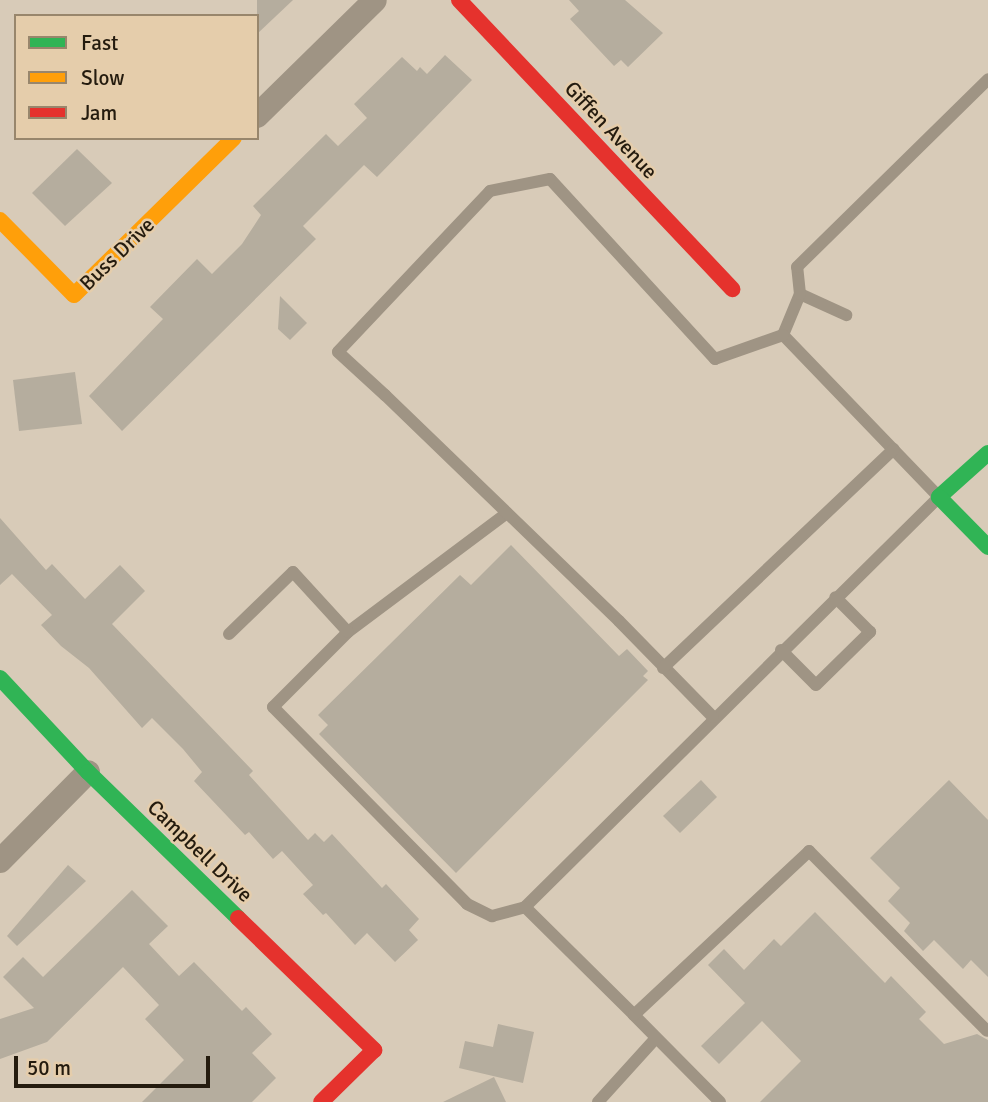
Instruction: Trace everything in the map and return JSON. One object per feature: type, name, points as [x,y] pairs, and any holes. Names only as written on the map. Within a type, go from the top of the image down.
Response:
[{"type":"street","points":[[259,114],[375,0]]},
{"type":"street","name":"Giffen Avenue","points":[[459,0],[732,289]]},
{"type":"street","name":"Buss Drive","points":[[0,220],[74,295],[232,140]]},
{"type":"street","points":[[988,453],[940,497],[988,547]]},
{"type":"street","name":"Campbell Drive","points":[[0,678],[88,772],[374,1050],[321,1102]]},
{"type":"street","points":[[0,861],[88,772]]},
{"type":"lane","points":[[713,717],[507,513],[338,352],[490,191],[550,179],[580,208],[715,359],[783,335],[800,294],[797,267],[988,79]]},
{"type":"lane","points":[[800,294],[846,315]]},
{"type":"lane","points":[[507,513],[348,632],[273,707],[477,912],[492,916],[525,907],[713,717],[940,497],[783,335]]},
{"type":"lane","points":[[663,668],[894,449]]},
{"type":"lane","points":[[229,634],[293,572],[348,632]]},
{"type":"lane","points":[[781,650],[816,685],[870,632],[835,597]]},
{"type":"lane","points":[[634,1015],[809,851],[986,1031]]},
{"type":"lane","points":[[525,907],[720,1102]]},
{"type":"lane","points":[[598,1102],[656,1038]]},
{"type":"building","points":[[257,0],[293,0],[259,32]]},
{"type":"building","points":[[569,0],[625,0],[663,33],[628,67],[621,60],[614,66],[570,19],[579,11]]},
{"type":"building","points":[[445,55],[472,80],[377,177],[364,165],[303,226],[316,239],[122,431],[89,396],[163,319],[150,307],[197,259],[212,274],[242,244],[261,215],[253,206],[326,134],[338,146],[367,118],[354,104],[402,57],[417,71],[420,67],[427,74]]},
{"type":"building","points":[[77,149],[112,183],[65,226],[32,193]]},
{"type":"building","points":[[280,296],[307,323],[290,340],[278,329]]},
{"type":"building","points":[[75,372],[82,424],[19,431],[13,380]]},
{"type":"building","points":[[0,518],[46,570],[52,564],[85,599],[120,565],[145,591],[112,624],[253,771],[249,775],[308,840],[315,833],[324,842],[332,834],[382,888],[386,884],[419,919],[409,930],[418,940],[395,962],[367,933],[355,945],[326,913],[323,915],[303,894],[313,885],[282,851],[273,859],[249,832],[245,835],[194,781],[202,772],[183,749],[152,718],[142,728],[89,668],[61,646],[41,625],[52,615],[12,574],[0,585]]},
{"type":"building","points":[[511,545],[619,656],[627,649],[648,671],[643,676],[648,680],[456,873],[319,734],[328,725],[318,715],[460,575],[471,585]]},
{"type":"building","points":[[701,780],[717,797],[680,833],[663,816]]},
{"type":"building","points":[[949,780],[988,820],[988,977],[971,960],[963,969],[934,940],[923,951],[904,931],[910,923],[888,901],[900,888],[870,858]]},
{"type":"building","points":[[68,865],[86,881],[17,946],[7,936]]},
{"type":"building","points":[[132,890],[168,926],[149,944],[179,976],[194,962],[242,1011],[246,1007],[272,1034],[252,1053],[276,1078],[252,1102],[142,1102],[184,1060],[145,1019],[159,1005],[123,967],[47,1042],[0,1059],[0,1019],[34,1008],[3,977],[23,957],[43,977]]},
{"type":"building","points":[[815,912],[885,983],[891,976],[926,1012],[919,1019],[944,1044],[977,1034],[988,1040],[988,1102],[760,1102],[801,1061],[762,1021],[719,1064],[701,1046],[745,1003],[708,965],[724,949],[744,970],[774,939],[781,946]]},
{"type":"building","points":[[498,1024],[534,1032],[523,1083],[459,1068],[465,1041],[493,1047]]},
{"type":"building","points":[[494,1077],[506,1102],[443,1102]]},
{"type":"traffic: fast","points":[[988,453],[939,497],[988,547]]},
{"type":"traffic: fast","points":[[0,678],[88,772],[238,918]]},
{"type":"traffic: slow","points":[[0,220],[74,295],[232,140]]},
{"type":"traffic: jam","points":[[459,0],[732,289]]},
{"type":"traffic: jam","points":[[238,918],[374,1050],[321,1102]]}]
